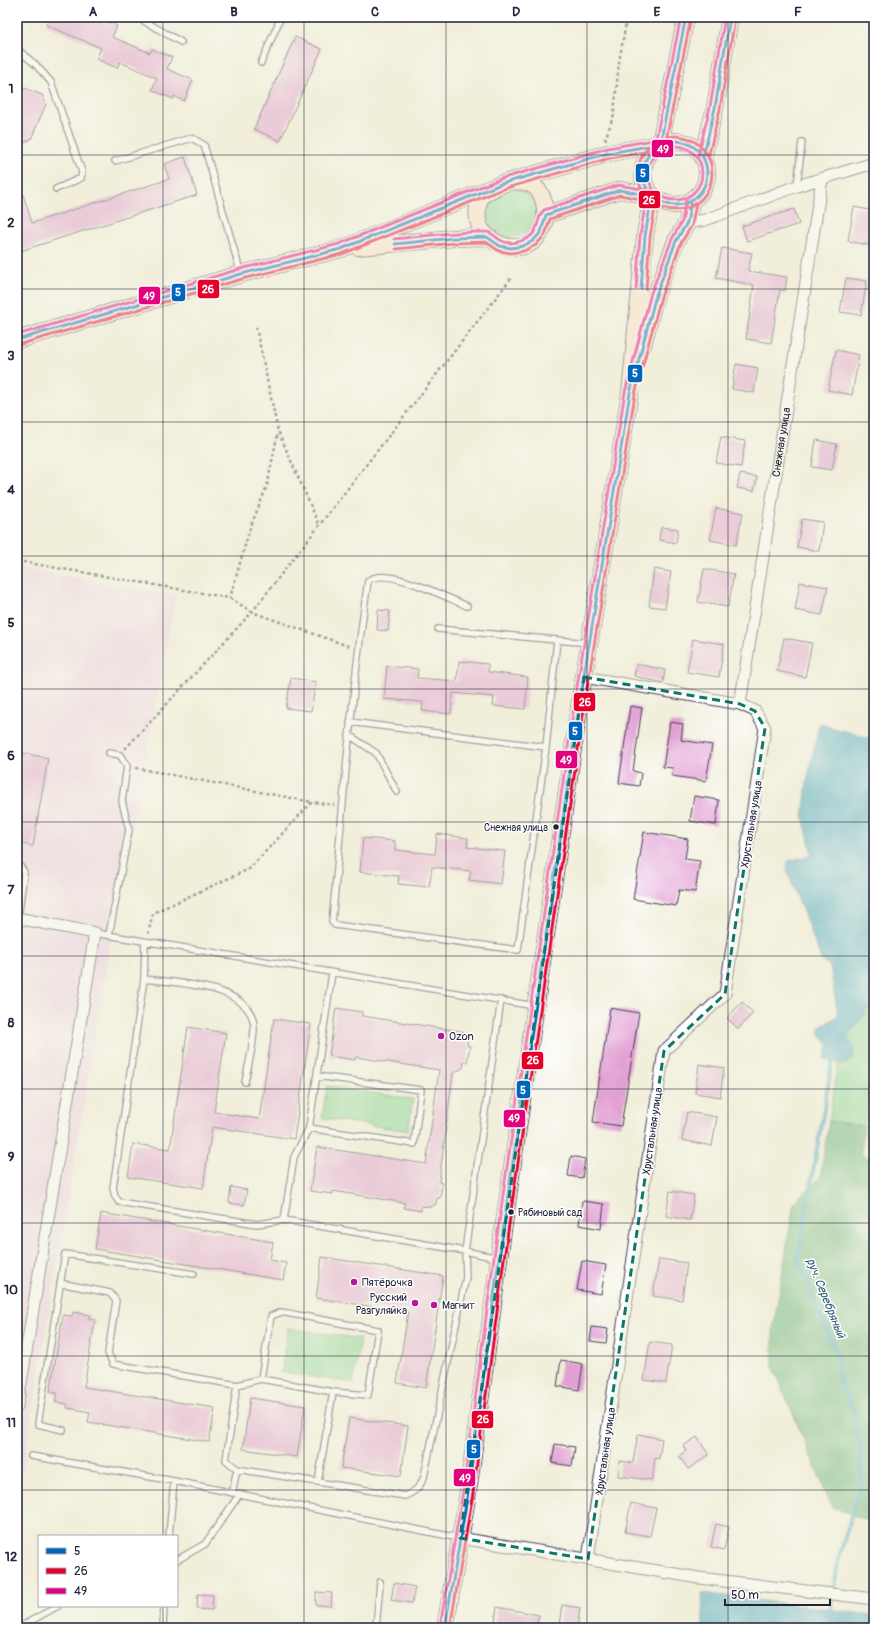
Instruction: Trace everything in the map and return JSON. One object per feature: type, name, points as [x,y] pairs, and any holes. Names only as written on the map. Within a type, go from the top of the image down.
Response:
[{"type":"main road","points":[[17,340],[241,274],[341,249],[501,184],[609,153],[660,144],[670,141],[684,142],[697,149],[707,166],[706,182],[699,196],[690,202],[681,206],[670,206],[660,202],[652,196],[646,188],[643,178],[643,168],[646,158],[652,150],[660,144],[686,17]]},
{"type":"main road","points":[[703,157],[715,108],[730,17]]},
{"type":"main road","points":[[518,182],[531,184],[539,191],[544,201],[546,215],[541,232],[533,241],[523,246],[511,248],[500,246],[483,232],[479,223],[477,212],[481,196],[501,184],[518,182]]},
{"type":"main road","points":[[546,215],[620,190],[652,196]]},
{"type":"main road","points":[[445,1628],[486,1361],[584,677],[630,393],[645,236],[652,196]]},
{"type":"main road","points":[[630,393],[656,295],[676,241],[687,223],[690,202]]},
{"type":"main road","points":[[341,249],[487,236]]},
{"type":"street","points":[[687,223],[704,220],[797,186],[874,163]]},
{"type":"street","name":"Снежная улица","points":[[740,704],[822,179]]},
{"type":"street","points":[[584,677],[740,704]]},
{"type":"street","name":"Хрустальная улица","points":[[588,1559],[664,1051],[725,994],[765,728],[755,711],[740,704]]},
{"type":"street","points":[[17,1407],[95,933],[18,919]]},
{"type":"street","points":[[460,1538],[699,1578],[874,1599]]},
{"type":"lane","points":[[137,17],[181,42]]},
{"type":"lane","points":[[261,63],[282,17]]},
{"type":"lane","points":[[17,49],[36,65],[51,82],[82,172],[81,178],[56,189]]},
{"type":"lane","points":[[115,161],[192,138],[204,145],[241,274]]},
{"type":"lane","points":[[797,186],[802,142]]},
{"type":"lane","points":[[467,606],[404,580],[388,577],[372,578],[368,581],[357,650],[350,722],[332,922],[335,925],[518,950],[546,747],[557,640]]},
{"type":"lane","points":[[438,629],[589,644]]},
{"type":"lane","points":[[350,722],[546,747]]},
{"type":"lane","points":[[349,735],[376,753],[397,792]]},
{"type":"lane","points":[[109,753],[120,755],[128,766],[122,801],[129,830],[109,935]]},
{"type":"lane","points":[[17,862],[24,872],[18,919]]},
{"type":"lane","points":[[95,933],[537,1006]]},
{"type":"lane","points":[[145,942],[144,979],[113,1188],[115,1196],[119,1202],[257,1224],[284,1220],[500,1258]]},
{"type":"lane","points":[[284,1220],[294,1157],[309,1128],[332,973]]},
{"type":"lane","points":[[144,979],[210,988],[228,994],[244,1004],[252,1016],[254,1028],[245,1082]]},
{"type":"lane","points":[[237,1385],[226,1460],[237,1469],[405,1496],[413,1493],[421,1484],[424,1477],[466,1277],[465,1251],[501,1000]]},
{"type":"lane","points":[[309,1128],[414,1144],[421,1090],[317,1076]]},
{"type":"lane","points":[[63,1430],[38,1424],[65,1254],[194,1274]]},
{"type":"lane","points":[[60,1283],[110,1293],[116,1301],[108,1353],[113,1364],[237,1385],[261,1379],[333,1392],[368,1395],[378,1330],[281,1312],[271,1316],[261,1379]]},
{"type":"lane","points":[[318,1482],[333,1392]]},
{"type":"lane","points":[[31,1456],[174,1481],[460,1538]]},
{"type":"lane","points":[[232,1493],[237,1469]]},
{"type":"lane","points":[[169,1535],[174,1481]]},
{"type":"lane","points":[[178,1559],[205,1544],[239,1495]]},
{"type":"lane","points":[[376,1628],[380,1582]]},
{"type":"lane","points":[[18,1628],[56,1607]]},
{"type":"lane","points":[[163,1628],[164,1607]]},
{"type":"path","points":[[604,140],[614,114],[619,62],[627,17]]},
{"type":"path","points":[[120,755],[252,612],[512,277]]},
{"type":"path","points":[[256,327],[278,431],[320,525]]},
{"type":"path","points":[[230,598],[250,528],[267,486],[278,431]]},
{"type":"path","points":[[17,560],[230,598],[252,612],[357,650]]},
{"type":"path","points":[[128,766],[343,807]]},
{"type":"path","points":[[145,942],[153,913],[249,869],[312,802]]},
{"type":"highlighted area","points":[[584,677],[740,704],[755,711],[765,728],[725,994],[664,1051],[588,1559],[460,1538]]},
{"type":"shaded area","points":[[17,567],[176,596],[108,957],[17,1506]]},
{"type":"green space","points":[[512,189],[521,191],[529,196],[534,204],[536,213],[534,222],[529,230],[521,235],[512,237],[503,235],[495,230],[490,222],[488,213],[490,204],[495,196],[503,191]]},
{"type":"green space","points":[[874,1001],[874,1065],[864,1126],[829,1121],[838,1063],[840,1064],[847,1037]]},
{"type":"green space","points":[[327,1086],[413,1099],[408,1131],[322,1118]]},
{"type":"green space","points":[[829,1121],[864,1126],[861,1154],[874,1161],[874,1523],[832,1507],[773,1366],[773,1330],[794,1202],[820,1177]]},
{"type":"green space","points":[[288,1328],[360,1339],[353,1383],[281,1372]]},
{"type":"water","points":[[819,724],[874,739],[874,1001],[847,1037],[854,1048],[852,1059],[845,1064],[824,1060],[829,1044],[820,1036],[820,1027],[838,1016],[830,966],[822,961],[787,871],[788,861],[812,855],[803,816],[807,782]]},
{"type":"water","points":[[702,1593],[874,1615],[874,1628],[703,1628]]},
{"type":"building","points":[[50,17],[97,17],[117,26],[112,37],[150,53],[152,49],[172,57],[167,69],[193,80],[184,101],[174,96],[173,99],[152,90],[157,78],[120,62],[117,68],[96,59],[101,48],[46,25]]},
{"type":"building","points":[[295,37],[322,49],[280,141],[254,129]]},
{"type":"building","points":[[24,88],[42,95],[46,104],[31,139],[17,146],[17,105]]},
{"type":"building","points":[[185,157],[197,195],[17,252],[17,185],[20,185],[32,223],[169,179],[164,164]]},
{"type":"building","points":[[854,207],[874,211],[874,237],[872,246],[848,241]]},
{"type":"building","points":[[794,209],[799,224],[747,241],[742,226]]},
{"type":"building","points":[[722,248],[752,253],[748,271],[787,277],[785,291],[780,290],[771,343],[746,339],[754,285],[716,278]]},
{"type":"building","points":[[846,278],[867,281],[861,315],[840,312]]},
{"type":"building","points":[[836,350],[859,355],[852,395],[828,390]]},
{"type":"building","points":[[736,364],[758,368],[754,393],[732,389]]},
{"type":"building","points":[[721,437],[745,441],[741,467],[716,463]]},
{"type":"building","points":[[816,440],[837,444],[832,470],[812,467]]},
{"type":"building","points":[[740,474],[757,477],[754,491],[737,488]]},
{"type":"building","points":[[716,508],[743,513],[736,545],[710,540]]},
{"type":"building","points":[[802,519],[823,522],[819,551],[797,547]]},
{"type":"building","points":[[661,527],[678,529],[676,543],[659,540]]},
{"type":"building","points":[[654,569],[671,572],[665,608],[649,606]]},
{"type":"building","points":[[704,569],[734,574],[728,607],[698,602]]},
{"type":"building","points":[[800,582],[828,587],[822,615],[795,610]]},
{"type":"building","points":[[378,610],[390,611],[388,631],[377,630]]},
{"type":"building","points":[[784,638],[812,643],[805,677],[777,671]]},
{"type":"building","points":[[693,639],[724,644],[719,677],[687,672]]},
{"type":"building","points":[[459,661],[488,664],[488,672],[528,677],[525,709],[493,706],[494,697],[453,693],[451,714],[422,711],[423,702],[384,699],[387,666],[418,669],[417,678],[457,681]]},
{"type":"building","points":[[637,664],[665,670],[663,683],[634,676]]},
{"type":"building","points":[[291,678],[316,682],[311,711],[286,708]]},
{"type":"building","points":[[630,706],[642,708],[633,771],[641,773],[639,786],[619,783]]},
{"type":"building","points":[[670,722],[683,724],[681,740],[712,745],[706,781],[672,776],[673,768],[663,767]]},
{"type":"building","points":[[17,752],[48,758],[33,846],[17,843]]},
{"type":"building","points":[[694,796],[719,800],[716,825],[690,821]]},
{"type":"building","points":[[644,832],[688,839],[685,859],[700,861],[695,892],[679,890],[676,906],[633,899]]},
{"type":"building","points":[[437,834],[468,838],[467,847],[505,851],[501,884],[469,880],[471,871],[432,867],[429,887],[398,884],[399,876],[360,872],[363,838],[395,841],[395,850],[435,854]]},
{"type":"building","points":[[742,1002],[753,1013],[738,1029],[727,1018]]},
{"type":"building","points":[[336,1008],[362,1012],[362,1016],[464,1032],[468,1038],[467,1045],[470,1046],[467,1062],[464,1062],[463,1068],[453,1073],[439,1182],[442,1183],[440,1198],[437,1198],[436,1204],[431,1207],[421,1206],[421,1211],[404,1208],[405,1203],[333,1191],[333,1194],[310,1191],[317,1147],[426,1164],[439,1070],[356,1057],[355,1060],[329,1056]]},
{"type":"building","points":[[610,1008],[639,1013],[621,1126],[593,1122]]},
{"type":"building","points":[[274,1019],[311,1024],[294,1139],[212,1127],[203,1188],[128,1177],[133,1144],[170,1149],[188,1027],[226,1033],[214,1112],[259,1119]]},
{"type":"building","points":[[699,1064],[724,1068],[720,1097],[695,1093]]},
{"type":"building","points":[[687,1112],[717,1117],[712,1146],[682,1140]]},
{"type":"building","points":[[571,1156],[585,1159],[582,1178],[568,1176]]},
{"type":"building","points":[[231,1187],[247,1190],[244,1205],[229,1203]]},
{"type":"building","points":[[670,1191],[694,1195],[690,1220],[666,1216]]},
{"type":"building","points":[[582,1201],[604,1204],[601,1229],[579,1225]]},
{"type":"building","points":[[101,1213],[273,1242],[270,1260],[286,1263],[283,1280],[95,1249]]},
{"type":"building","points":[[322,1257],[443,1276],[426,1388],[397,1383],[408,1312],[316,1298]]},
{"type":"building","points":[[659,1259],[687,1263],[682,1300],[653,1296]]},
{"type":"building","points":[[582,1261],[606,1265],[601,1294],[577,1290]]},
{"type":"building","points":[[73,1312],[90,1315],[89,1319],[95,1320],[84,1387],[215,1408],[209,1442],[88,1422],[90,1412],[67,1408],[67,1404],[55,1402],[57,1393],[50,1392],[63,1315],[72,1316]]},
{"type":"building","points":[[592,1327],[608,1329],[606,1343],[590,1341]]},
{"type":"building","points":[[650,1342],[672,1345],[666,1383],[644,1380]]},
{"type":"building","points":[[561,1360],[583,1364],[579,1390],[557,1386]]},
{"type":"building","points":[[250,1398],[305,1406],[297,1457],[243,1449]]},
{"type":"building","points":[[349,1418],[408,1426],[401,1476],[341,1468]]},
{"type":"building","points":[[638,1434],[662,1439],[659,1459],[655,1458],[652,1480],[618,1476],[620,1461],[633,1463]]},
{"type":"building","points":[[697,1437],[709,1455],[688,1469],[679,1456],[686,1451],[683,1446]]},
{"type":"building","points":[[555,1444],[575,1447],[572,1466],[552,1463]]},
{"type":"building","points":[[631,1503],[656,1508],[650,1536],[625,1532]]},
{"type":"building","points":[[716,1524],[729,1527],[724,1550],[711,1547]]},
{"type":"building","points":[[394,1583],[415,1587],[412,1603],[391,1600]]},
{"type":"building","points":[[316,1592],[332,1593],[331,1606],[316,1605]]},
{"type":"building","points":[[198,1594],[213,1595],[212,1610],[197,1609]]},
{"type":"building","points":[[562,1605],[580,1608],[577,1628],[559,1625]]},
{"type":"building","points":[[497,1607],[539,1615],[536,1628],[494,1628]]},
{"type":"waterway","name":"руч. Серебряный","points":[[830,1614],[838,1561],[862,1480],[860,1442],[853,1409],[840,1382],[835,1350],[798,1258],[833,1057]]},
{"type":"transit line","name":"49","points":[[655,143],[681,17]]},
{"type":"transit line","name":"5","points":[[660,144],[686,17]]},
{"type":"transit line","name":"49","points":[[698,156],[710,107],[725,17]]},
{"type":"transit line","name":"5","points":[[703,157],[715,108],[730,17]]},
{"type":"transit line","name":"26","points":[[665,145],[691,18]]},
{"type":"transit line","name":"26","points":[[708,158],[720,109],[735,18]]},
{"type":"transit line","name":"26","points":[[668,136],[682,136],[696,142],[706,152],[712,166],[712,173],[712,180],[706,194],[696,204],[682,210],[668,210],[654,204],[644,194],[638,180],[638,166],[644,152],[654,142],[668,136]]},
{"type":"transit line","name":"49","points":[[17,335],[240,269],[339,244],[500,179],[608,148],[659,139]]},
{"type":"transit line","name":"5","points":[[669,141],[681,141],[698,150],[705,161],[707,173],[705,185],[698,196],[681,205],[669,205],[657,200],[648,191],[643,179],[643,167],[648,155],[657,146],[669,141]]},
{"type":"transit line","name":"5","points":[[17,340],[241,274],[341,249],[501,184],[609,153],[660,144]]},
{"type":"transit line","name":"49","points":[[670,146],[680,146],[690,150],[698,158],[702,168],[702,173],[702,178],[698,188],[690,196],[680,200],[670,200],[660,196],[652,188],[648,178],[648,168],[652,158],[660,150],[670,146]]},
{"type":"transit line","name":"26","points":[[18,345],[242,279],[342,254],[503,189],[610,158],[661,149]]},
{"type":"transit line","name":"49","points":[[394,239],[452,233],[486,232],[505,242],[515,242],[528,238],[532,235],[544,210],[619,185],[653,191]]},
{"type":"transit line","name":"5","points":[[395,244],[454,238],[487,237],[500,246],[511,248],[523,246],[533,241],[541,232],[546,215],[620,190],[652,196]]},
{"type":"transit line","name":"26","points":[[396,249],[454,243],[486,242],[499,251],[511,253],[524,251],[536,245],[545,235],[550,219],[620,195],[651,201]]},
{"type":"transit line","name":"49","points":[[636,289],[640,236],[647,195]]},
{"type":"transit line","name":"5","points":[[641,289],[645,236],[652,196]]},
{"type":"transit line","name":"26","points":[[646,289],[650,237],[657,197]]},
{"type":"transit line","name":"49","points":[[440,1627],[463,1491],[494,1257],[575,699],[625,392],[651,293],[672,239],[682,221],[686,201]]},
{"type":"transit line","name":"5","points":[[445,1628],[468,1492],[499,1258],[580,700],[630,393],[656,295],[676,241],[687,223],[691,202]]},
{"type":"transit line","name":"26","points":[[450,1628],[473,1493],[504,1259],[585,701],[635,394],[661,297],[681,243],[692,225],[696,203]]},
{"type":"place","name":"Снежная улица","points":[[556,827]]},
{"type":"place","name":"Ozon","points":[[441,1036]]},
{"type":"place","name":"Рябиновый сад","points":[[511,1212]]},
{"type":"place","name":"Пятёрочка","points":[[354,1282]]},
{"type":"place","name":"Русский Разгуляйка","points":[[415,1303]]},
{"type":"place","name":"Магнит","points":[[434,1305]]}]
